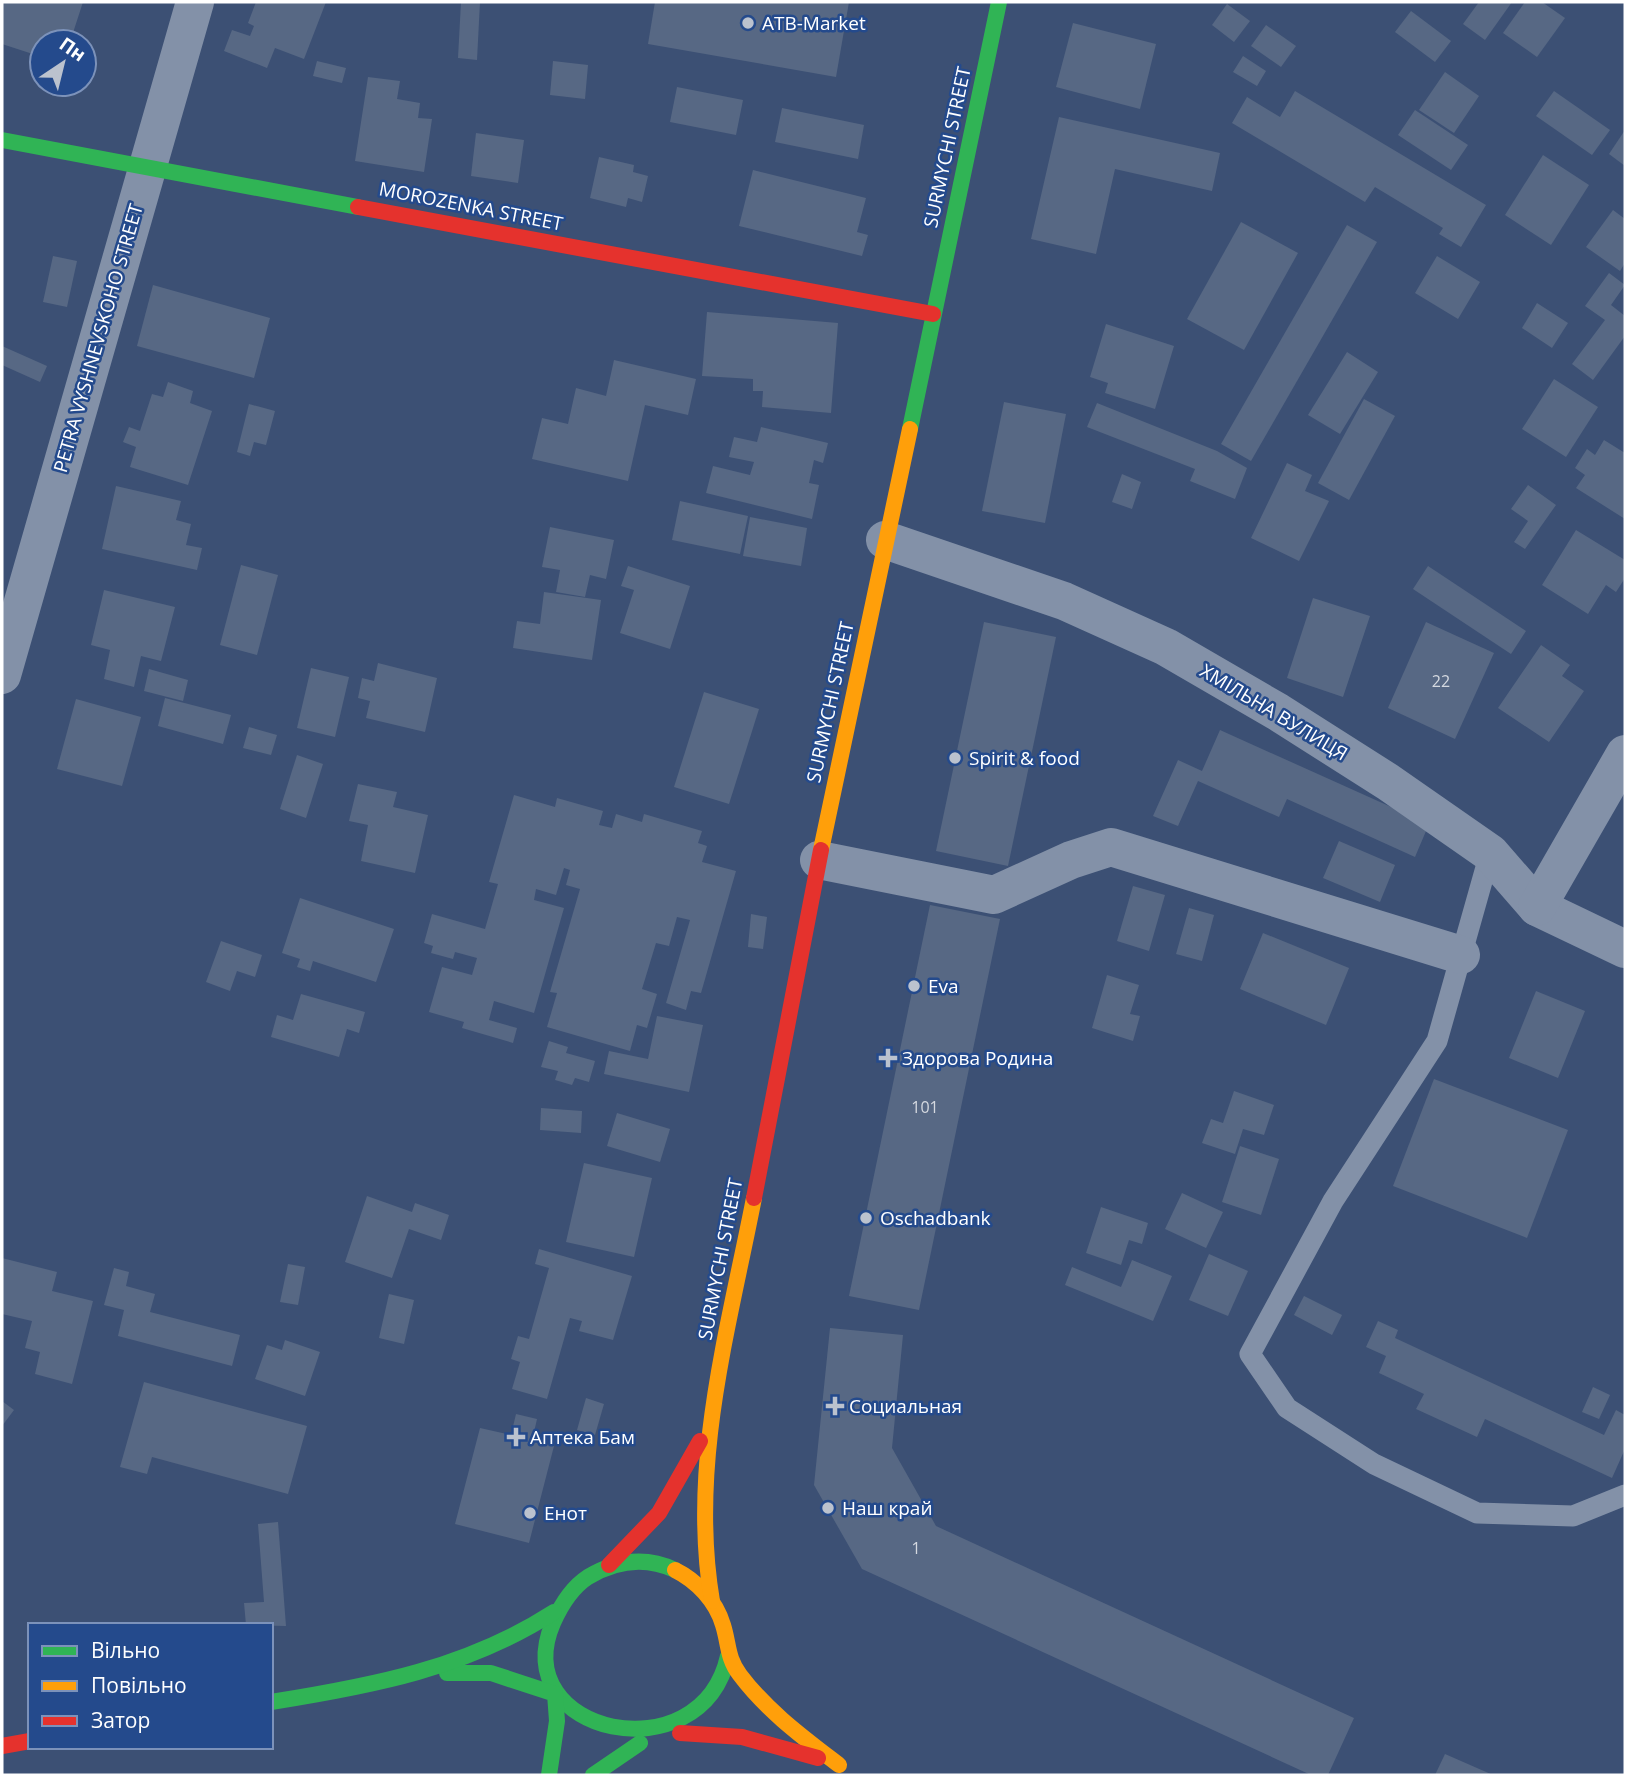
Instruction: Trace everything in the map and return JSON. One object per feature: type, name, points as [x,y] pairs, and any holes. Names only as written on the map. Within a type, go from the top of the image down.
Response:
[{"type":"main road","name":"SURMYCHI STREET","points":[[712,1413],[819,860],[999,2]]},
{"type":"main road","name":"MOROZENKA STREET","points":[[2,140],[933,314]]},
{"type":"main road","points":[[273,1702],[419,1674],[500,1645],[554,1612],[577,1583],[610,1565],[659,1513],[690,1461],[712,1413]]},
{"type":"main road","points":[[680,1733],[705,1713],[721,1687],[728,1657],[726,1637],[712,1601],[701,1525],[701,1496],[712,1413]]},
{"type":"main road","points":[[610,1565],[638,1561],[667,1566],[692,1580],[712,1601]]},
{"type":"main road","points":[[549,1775],[557,1721],[555,1694],[546,1667],[546,1639],[554,1612]]},
{"type":"main road","points":[[728,1657],[765,1703],[839,1765]]},
{"type":"main road","points":[[419,1674],[491,1673],[555,1694],[568,1712],[588,1730],[613,1740],[640,1743]]},
{"type":"main road","points":[[593,1775],[640,1743],[680,1733],[742,1737],[839,1765],[858,1775]]},
{"type":"main road","points":[[2,1746],[28,1741]]},
{"type":"street","name":"PETRA VYSHNEVSKOHO STREET","points":[[2,675],[195,2]]},
{"type":"street","name":"ХМІЛЬНА ВУЛИЦЯ","points":[[886,540],[1064,601],[1166,647],[1278,712],[1388,782],[1490,853],[1537,907],[1625,949]]},
{"type":"street","points":[[1537,907],[1625,754]]},
{"type":"street","points":[[819,860],[994,895],[1071,860],[1111,847],[1461,955]]},
{"type":"lane","points":[[1490,853],[1437,1041],[1333,1201],[1250,1354],[1287,1408],[1374,1464],[1477,1513],[1573,1516],[1625,1495]]},
{"type":"building","points":[[2,2],[83,2],[75,28],[28,28],[28,52],[2,44]]},
{"type":"building","points":[[256,2],[326,2],[304,59],[275,48],[267,68],[224,51],[232,30],[250,36],[254,26],[248,23]]},
{"type":"building","points":[[461,2],[480,2],[477,60],[458,58]]},
{"type":"building","name":"ATB-Market","points":[[655,2],[849,2],[836,77],[648,44]]},
{"type":"building","points":[[1479,2],[1512,2],[1485,40],[1463,24]]},
{"type":"building","points":[[1525,2],[1542,2],[1565,18],[1537,57],[1503,33]]},
{"type":"building","points":[[1227,4],[1250,21],[1234,42],[1212,25]]},
{"type":"building","points":[[1411,11],[1451,41],[1435,62],[1395,32]]},
{"type":"building","points":[[1073,23],[1156,44],[1140,109],[1056,87]]},
{"type":"building","points":[[1266,25],[1296,46],[1281,67],[1251,46]]},
{"type":"building","points":[[1243,56],[1266,71],[1257,86],[1233,72]]},
{"type":"building","points":[[317,61],[346,68],[342,83],[313,76]]},
{"type":"building","points":[[553,61],[588,65],[585,99],[550,95]]},
{"type":"building","points":[[1445,72],[1479,96],[1454,133],[1419,110]]},
{"type":"building","points":[[368,77],[400,81],[397,99],[420,103],[418,118],[432,119],[424,172],[355,161]]},
{"type":"building","points":[[677,87],[743,100],[736,135],[670,122]]},
{"type":"building","points":[[1295,91],[1486,205],[1461,247],[1439,234],[1443,228],[1375,187],[1365,202],[1232,123],[1247,97],[1280,117]]},
{"type":"building","points":[[1554,91],[1610,130],[1592,155],[1536,116]]},
{"type":"building","points":[[782,108],[864,125],[858,159],[775,142]]},
{"type":"building","points":[[1415,110],[1468,145],[1451,170],[1398,135]]},
{"type":"building","points":[[1059,117],[1220,153],[1212,191],[1115,169],[1096,254],[1031,239]]},
{"type":"building","points":[[1625,130],[1625,166],[1609,154]]},
{"type":"building","points":[[476,133],[524,140],[518,183],[471,176]]},
{"type":"building","points":[[1543,155],[1589,185],[1551,245],[1505,215]]},
{"type":"building","points":[[599,157],[634,165],[633,172],[648,176],[642,202],[628,198],[626,207],[590,198]]},
{"type":"building","points":[[753,170],[866,198],[857,232],[868,235],[862,256],[739,226]]},
{"type":"building","points":[[1613,210],[1625,219],[1625,263],[1620,271],[1586,247]]},
{"type":"building","points":[[1241,222],[1298,253],[1244,350],[1187,319]]},
{"type":"building","points":[[1347,225],[1377,242],[1251,461],[1221,444]]},
{"type":"building","points":[[53,256],[77,261],[67,307],[43,302]]},
{"type":"building","points":[[1437,256],[1480,282],[1458,319],[1415,293]]},
{"type":"building","points":[[1609,273],[1625,285],[1611,305],[1625,316],[1625,336],[1593,380],[1572,364],[1605,320],[1585,306]]},
{"type":"building","points":[[153,285],[270,318],[254,378],[137,346]]},
{"type":"building","points":[[1537,303],[1568,323],[1552,348],[1522,328]]},
{"type":"building","points":[[707,312],[838,323],[831,413],[762,407],[763,391],[753,391],[753,379],[702,376]]},
{"type":"building","points":[[1106,324],[1174,346],[1155,409],[1105,393],[1108,383],[1090,377]]},
{"type":"building","points":[[2,346],[47,366],[40,382],[2,365]]},
{"type":"building","points":[[1347,352],[1378,372],[1340,434],[1308,415]]},
{"type":"building","points":[[614,360],[696,379],[688,415],[645,405],[628,481],[532,459],[542,418],[568,424],[576,388],[606,396]]},
{"type":"building","points":[[1554,379],[1598,407],[1566,457],[1522,429]]},
{"type":"building","points":[[168,382],[193,391],[190,403],[212,411],[188,485],[130,467],[136,447],[123,442],[129,427],[140,431],[152,394],[163,397]]},
{"type":"building","points":[[1364,399],[1395,416],[1349,500],[1318,483]]},
{"type":"building","points":[[1004,402],[1066,414],[1045,523],[982,511]]},
{"type":"building","points":[[1097,403],[1217,451],[1247,468],[1235,499],[1190,481],[1195,469],[1087,427]]},
{"type":"building","points":[[249,404],[275,411],[266,445],[254,442],[250,456],[237,452]]},
{"type":"building","points":[[761,427],[828,443],[823,463],[814,460],[809,483],[819,485],[812,519],[706,493],[713,466],[750,475],[754,462],[729,457],[734,437],[757,442]]},
{"type":"building","points":[[1604,440],[1625,453],[1625,519],[1576,488],[1585,475],[1575,468],[1587,449],[1595,455]]},
{"type":"building","points":[[1287,463],[1312,475],[1305,491],[1329,501],[1299,561],[1251,538]]},
{"type":"building","points":[[1122,474],[1141,482],[1132,509],[1112,502]]},
{"type":"building","points":[[1528,485],[1556,505],[1525,549],[1514,542],[1528,521],[1511,509]]},
{"type":"building","points":[[116,486],[181,501],[176,520],[191,524],[186,545],[202,548],[197,570],[102,549]]},
{"type":"building","points":[[680,501],[748,516],[740,554],[672,540]]},
{"type":"building","points":[[750,517],[807,528],[801,566],[743,556]]},
{"type":"building","points":[[550,527],[614,540],[606,579],[590,575],[585,597],[556,592],[560,570],[542,567]]},
{"type":"building","points":[[1576,530],[1625,560],[1625,578],[1616,592],[1606,585],[1588,614],[1542,585]]},
{"type":"building","points":[[241,565],[278,575],[257,655],[220,645]]},
{"type":"building","points":[[628,566],[690,586],[670,649],[620,633],[634,590],[621,586]]},
{"type":"building","points":[[1428,566],[1526,631],[1511,654],[1413,589]]},
{"type":"building","points":[[104,590],[175,607],[161,661],[141,656],[134,687],[104,679],[110,650],[91,645]]},
{"type":"building","points":[[544,592],[601,600],[592,660],[513,648],[517,621],[540,624]]},
{"type":"building","points":[[1313,598],[1370,616],[1343,697],[1287,678]]},
{"type":"building","points":[[984,622],[1056,637],[1008,866],[936,851]]},
{"type":"building","points":[[1426,622],[1494,653],[1455,739],[1388,708]]},
{"type":"building","points":[[1541,645],[1570,665],[1562,676],[1584,691],[1549,742],[1498,708]]},
{"type":"building","points":[[378,663],[437,678],[425,732],[366,718],[370,701],[358,698],[362,678],[374,681]]},
{"type":"building","points":[[311,668],[349,677],[335,737],[297,728]]},
{"type":"building","points":[[149,669],[188,680],[183,701],[144,691]]},
{"type":"building","points":[[704,692],[759,709],[729,804],[674,787]]},
{"type":"building","points":[[165,698],[231,715],[223,744],[158,726]]},
{"type":"building","points":[[76,699],[141,717],[122,786],[57,769]]},
{"type":"building","points":[[249,727],[277,735],[271,755],[243,748]]},
{"type":"building","points":[[1220,730],[1429,824],[1415,857],[1287,799],[1279,817],[1198,781],[1178,826],[1153,816],[1178,760],[1202,771]]},
{"type":"building","points":[[297,755],[323,764],[306,818],[280,809]]},
{"type":"building","points":[[358,784],[397,792],[393,807],[428,815],[415,873],[361,861],[368,825],[349,821]]},
{"type":"building","points":[[514,795],[555,807],[557,798],[603,811],[599,825],[612,828],[616,814],[642,822],[644,814],[702,831],[698,843],[707,846],[702,862],[736,871],[701,993],[691,991],[686,1010],[666,1003],[690,920],[677,917],[669,946],[656,943],[642,989],[657,994],[647,1028],[637,1025],[630,1051],[547,1027],[557,993],[550,992],[580,889],[566,885],[570,870],[564,868],[556,895],[536,889],[534,900],[564,908],[534,1013],[494,1001],[489,1020],[517,1028],[513,1043],[462,1028],[464,1022],[429,1012],[442,967],[472,975],[477,958],[455,952],[453,959],[431,953],[433,946],[424,943],[432,914],[485,929],[498,884],[489,882]]},
{"type":"building","points":[[1339,841],[1395,865],[1380,902],[1323,878]]},
{"type":"building","points":[[1133,886],[1165,895],[1149,951],[1117,941]]},
{"type":"building","points":[[300,898],[394,929],[376,982],[313,961],[310,971],[297,967],[300,959],[282,953]]},
{"type":"building","points":[[930,905],[1000,919],[919,1310],[849,1296]]},
{"type":"building","points":[[1189,908],[1214,915],[1202,961],[1176,954]]},
{"type":"building","points":[[751,914],[767,917],[763,949],[748,947]]},
{"type":"building","points":[[1263,933],[1349,968],[1326,1025],[1240,989]]},
{"type":"building","points":[[221,941],[262,955],[255,977],[237,971],[230,991],[206,982]]},
{"type":"building","points":[[1107,975],[1139,985],[1130,1014],[1140,1016],[1133,1041],[1092,1028]]},
{"type":"building","points":[[1536,991],[1585,1011],[1558,1078],[1509,1058]]},
{"type":"building","points":[[301,994],[365,1012],[359,1033],[347,1029],[339,1057],[271,1037],[277,1015],[293,1020]]},
{"type":"building","points":[[657,1016],[703,1025],[689,1092],[604,1074],[609,1051],[648,1059]]},
{"type":"building","points":[[549,1041],[568,1047],[566,1053],[595,1061],[589,1082],[575,1078],[572,1085],[555,1080],[558,1071],[541,1067]]},
{"type":"building","points":[[1434,1079],[1568,1130],[1527,1238],[1393,1186]]},
{"type":"building","points":[[1234,1091],[1274,1105],[1264,1135],[1243,1129],[1235,1154],[1202,1143],[1211,1119],[1223,1123]]},
{"type":"building","points":[[541,1108],[582,1111],[581,1133],[540,1130]]},
{"type":"building","points":[[617,1113],[670,1129],[660,1162],[607,1146]]},
{"type":"building","points":[[1240,1146],[1279,1159],[1261,1215],[1222,1202]]},
{"type":"building","points":[[584,1163],[652,1178],[634,1257],[566,1242]]},
{"type":"building","points":[[1182,1193],[1223,1212],[1206,1248],[1165,1229]]},
{"type":"building","points":[[367,1196],[412,1212],[415,1203],[449,1215],[441,1240],[409,1229],[392,1278],[345,1262]]},
{"type":"building","points":[[1101,1207],[1148,1223],[1142,1244],[1129,1240],[1121,1265],[1086,1253]]},
{"type":"building","points":[[539,1249],[632,1276],[613,1340],[579,1331],[582,1321],[570,1318],[547,1399],[512,1389],[520,1362],[511,1359],[518,1336],[529,1339],[549,1268],[535,1264]]},
{"type":"building","points":[[1209,1254],[1248,1271],[1228,1316],[1189,1300]]},
{"type":"building","points":[[2,1258],[57,1272],[52,1291],[93,1301],[72,1384],[35,1374],[40,1352],[25,1348],[32,1321],[2,1314]]},
{"type":"building","points":[[1132,1260],[1172,1276],[1153,1321],[1065,1285],[1072,1267],[1121,1287]]},
{"type":"building","points":[[288,1264],[305,1267],[298,1305],[280,1302]]},
{"type":"building","points":[[114,1268],[129,1272],[126,1286],[155,1294],[150,1312],[240,1335],[232,1366],[118,1336],[124,1310],[104,1305]]},
{"type":"building","points":[[389,1294],[414,1300],[404,1344],[379,1338]]},
{"type":"building","points":[[1304,1296],[1342,1315],[1332,1335],[1294,1315]]},
{"type":"building","points":[[1378,1321],[1398,1330],[1395,1338],[1604,1435],[1616,1410],[1625,1415],[1625,1449],[1612,1478],[1485,1419],[1477,1437],[1416,1409],[1424,1394],[1379,1373],[1386,1356],[1366,1347]]},
{"type":"building","points":[[830,1328],[903,1335],[892,1448],[936,1526],[1354,1718],[1328,1775],[1311,1775],[862,1569],[814,1485]]},
{"type":"building","points":[[285,1340],[320,1352],[305,1396],[255,1379],[267,1345],[282,1350]]},
{"type":"building","points":[[144,1382],[307,1426],[288,1494],[152,1457],[147,1474],[120,1467]]},
{"type":"building","points":[[1593,1387],[1610,1395],[1599,1419],[1582,1412]]},
{"type":"building","points":[[586,1398],[604,1404],[595,1435],[577,1430]]},
{"type":"building","points":[[2,1401],[14,1410],[2,1426]]},
{"type":"building","points":[[516,1414],[537,1419],[532,1441],[554,1446],[529,1543],[455,1524],[480,1428],[511,1435]]},
{"type":"building","points":[[278,1522],[286,1626],[246,1623],[244,1603],[264,1602],[258,1524]]},
{"type":"building","points":[[1445,1754],[1493,1775],[1435,1775]]},
{"type":"traffic: fast","points":[[910,429],[999,2]]},
{"type":"traffic: fast","points":[[2,140],[358,207]]},
{"type":"traffic: fast","points":[[675,1570],[653,1563],[630,1562],[609,1567],[576,1586],[553,1623],[546,1661],[556,1692],[580,1714],[612,1726],[648,1728],[683,1717],[711,1694],[728,1656]]},
{"type":"traffic: fast","points":[[273,1702],[382,1681],[453,1661],[521,1631],[554,1612]]},
{"type":"traffic: fast","points":[[447,1673],[491,1673],[555,1694],[557,1721],[549,1775]]},
{"type":"traffic: fast","points":[[593,1775],[640,1743]]},
{"type":"traffic: slow","points":[[821,850],[910,429]]},
{"type":"traffic: slow","points":[[712,1601],[706,1550],[708,1449],[723,1348],[754,1198]]},
{"type":"traffic: slow","points":[[675,1570],[698,1586],[716,1608],[733,1663],[740,1675],[786,1723],[839,1765]]},
{"type":"traffic: jam","points":[[358,207],[933,314]]},
{"type":"traffic: jam","points":[[754,1198],[821,850]]},
{"type":"traffic: jam","points":[[609,1565],[659,1513],[700,1441]]},
{"type":"traffic: jam","points":[[680,1733],[742,1737],[818,1758]]},
{"type":"traffic: jam","points":[[2,1746],[28,1741]]},
{"type":"place","name":"ATB-Market","points":[[748,23]]},
{"type":"place","name":"Spirit & food","points":[[955,758]]},
{"type":"place","name":"Eva","points":[[914,986]]},
{"type":"place","name":"Здорова Родина","points":[[888,1058]]},
{"type":"place","name":"Oschadbank","points":[[866,1218]]},
{"type":"place","name":"Социальная","points":[[835,1406]]},
{"type":"place","name":"Аптека Бам","points":[[516,1437]]},
{"type":"place","name":"Наш край","points":[[828,1508]]},
{"type":"place","name":"Енот","points":[[530,1513]]}]
